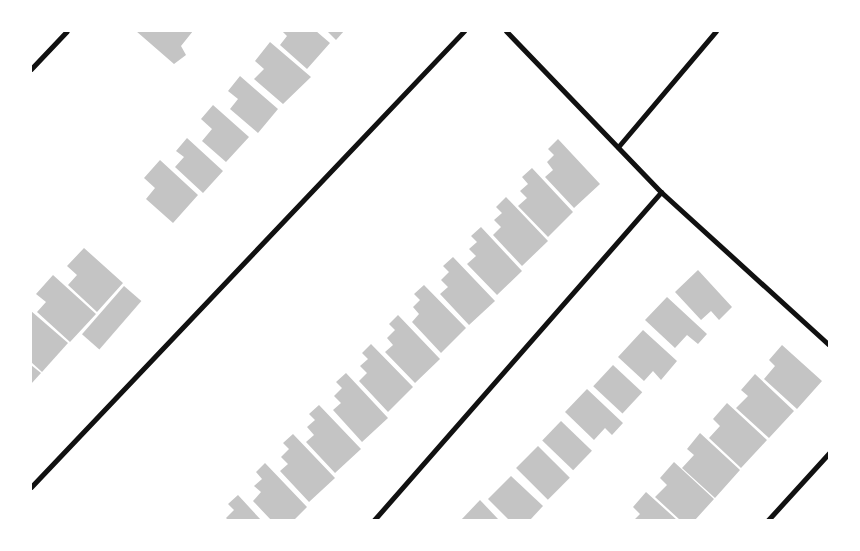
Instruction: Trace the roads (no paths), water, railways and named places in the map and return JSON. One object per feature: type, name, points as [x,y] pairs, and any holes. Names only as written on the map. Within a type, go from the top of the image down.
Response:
[{"type":"street","points":[[31,70],[67,31]]},
{"type":"street","points":[[31,487],[464,31]]},
{"type":"street","points":[[506,31],[661,192],[829,345]]},
{"type":"street","points":[[618,147],[716,31]]},
{"type":"street","points":[[374,520],[661,192]]},
{"type":"street","points":[[768,520],[829,453]]}]
